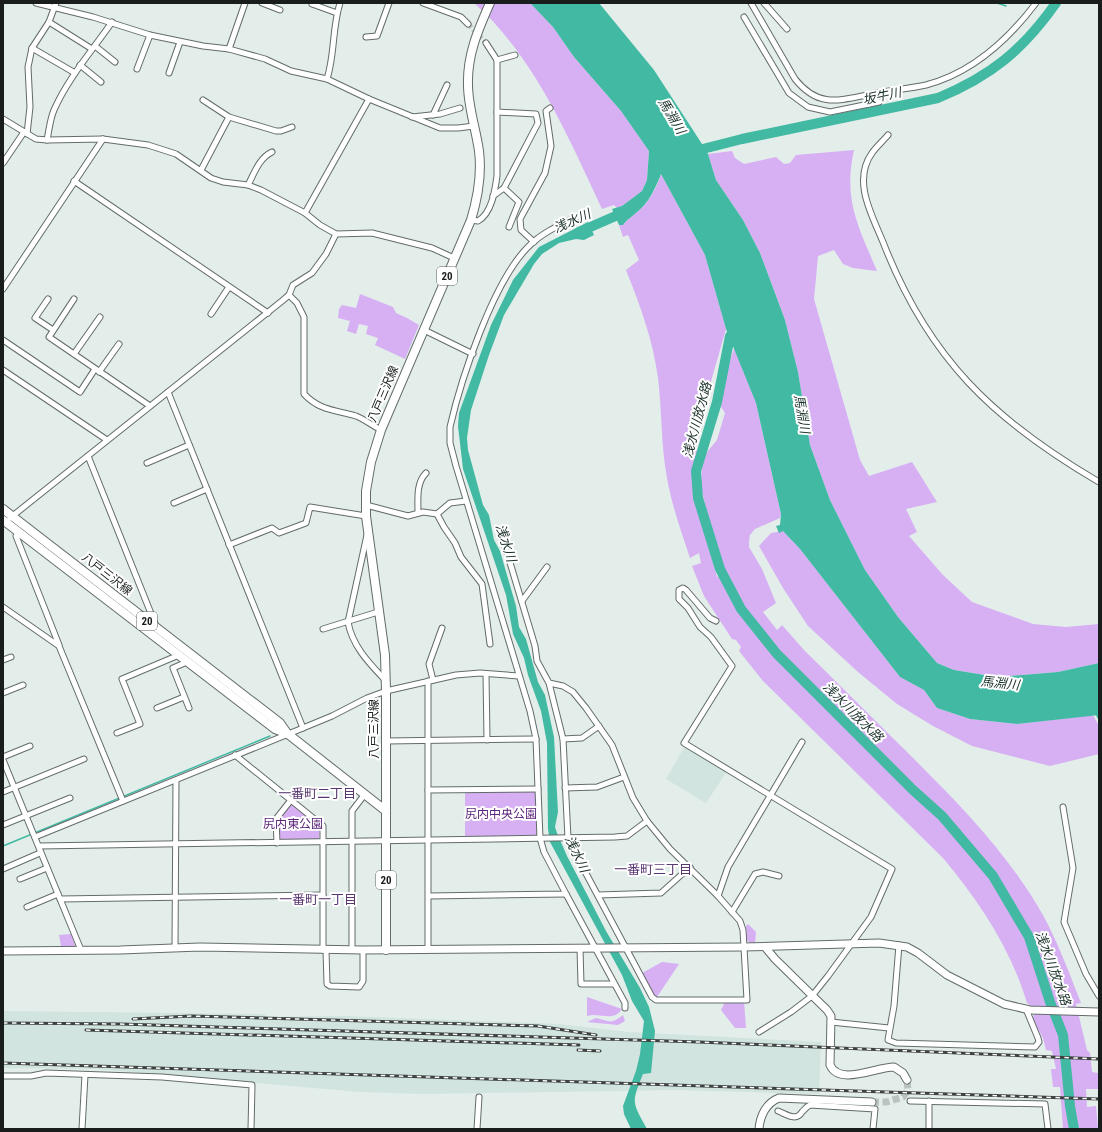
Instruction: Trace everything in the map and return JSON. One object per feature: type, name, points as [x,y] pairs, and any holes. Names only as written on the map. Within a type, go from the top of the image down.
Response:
[{"type":"main road","name":"八戸三沢線","points":[[386,950],[385,655],[367,532],[366,505],[371,462],[381,430],[471,220],[479,187],[480,169],[468,86],[468,72],[473,44],[490,3]]},
{"type":"main road","name":"八戸三沢線","points":[[3,510],[6,520],[18,531],[275,729],[288,734]]},
{"type":"main road","name":"八戸三沢線","points":[[6,520],[157,628],[280,723],[288,734],[386,811]]},
{"type":"street","points":[[36,3],[55,5],[150,35],[180,42],[229,49],[265,59],[291,72],[327,79],[369,99],[440,128],[474,126]]},
{"type":"street","points":[[229,49],[245,3]]},
{"type":"street","points":[[262,3],[280,10]]},
{"type":"street","points":[[327,79],[331,66],[337,13],[340,3]]},
{"type":"street","points":[[366,37],[377,36],[389,3]]},
{"type":"street","points":[[423,3],[461,17],[468,24]]},
{"type":"street","points":[[751,3],[804,90],[812,96],[828,101],[846,100],[873,93],[907,89],[947,77],[973,64],[993,49],[1010,34],[1036,3]]},
{"type":"street","points":[[764,3],[787,29]]},
{"type":"street","points":[[312,4],[337,13]]},
{"type":"street","points":[[3,163],[25,133],[30,106],[28,67],[32,48],[49,22],[55,5]]},
{"type":"street","points":[[744,16],[789,93],[808,107],[830,112],[879,102]]},
{"type":"street","points":[[49,22],[115,62]]},
{"type":"street","points":[[47,140],[53,112],[75,73],[112,22]]},
{"type":"street","points":[[137,69],[150,35]]},
{"type":"street","points":[[169,73],[180,42]]},
{"type":"street","points":[[471,220],[478,222],[484,217],[493,196],[497,176],[497,60],[486,43]]},
{"type":"street","points":[[32,48],[75,73]]},
{"type":"street","points":[[497,60],[515,55]]},
{"type":"street","points":[[80,66],[101,82]]},
{"type":"street","points":[[433,115],[446,86]]},
{"type":"street","points":[[305,213],[369,99]]},
{"type":"street","points":[[202,100],[229,117],[276,131],[281,131],[292,127]]},
{"type":"street","points":[[412,117],[433,115],[460,108]]},
{"type":"street","points":[[534,242],[521,230],[520,219],[545,173],[551,146],[546,111],[550,108]]},
{"type":"street","points":[[493,196],[504,188],[538,124],[536,114],[497,112]]},
{"type":"street","points":[[201,170],[229,117]]},
{"type":"street","points":[[3,119],[36,139],[103,139],[148,145],[176,154],[211,178],[222,182],[248,185],[261,190],[305,213],[320,225],[336,234],[372,233],[432,248],[454,258]]},
{"type":"street","points":[[888,135],[871,154],[865,167],[863,185],[868,203],[893,269],[921,322],[945,356],[989,404],[1024,434],[1061,460],[1099,482]]},
{"type":"street","points":[[3,289],[103,139]]},
{"type":"street","points":[[248,185],[259,163],[272,152]]},
{"type":"street","points":[[74,181],[268,313]]},
{"type":"street","points":[[504,188],[519,202],[509,227]]},
{"type":"street","points":[[583,214],[534,242],[524,251],[495,299],[473,354],[450,427],[450,443],[466,501],[493,583],[495,597],[530,711],[536,739],[540,838],[544,852],[597,948],[625,1003],[625,1008]]},
{"type":"street","points":[[6,520],[289,295],[294,284],[312,272],[326,254],[336,234]]},
{"type":"street","points":[[211,314],[229,286]]},
{"type":"street","points":[[289,295],[297,303],[304,317],[304,394],[308,398],[332,411],[357,416],[381,430]]},
{"type":"street","points":[[48,299],[35,318],[53,330]]},
{"type":"street","points":[[74,299],[49,337],[150,406]]},
{"type":"street","points":[[74,354],[100,317]]},
{"type":"street","points":[[424,330],[473,354]]},
{"type":"street","points":[[3,340],[80,392],[119,344]]},
{"type":"street","points":[[3,370],[107,440]]},
{"type":"street","points":[[168,392],[304,728]]},
{"type":"street","points":[[147,463],[189,445]]},
{"type":"street","points":[[88,456],[157,628]]},
{"type":"street","points":[[418,512],[418,492],[421,480],[426,473]]},
{"type":"street","points":[[174,503],[207,489]]},
{"type":"street","points":[[366,505],[408,516],[418,512],[437,514],[450,503],[466,501]]},
{"type":"street","points":[[229,545],[272,528],[279,533],[306,523],[310,507],[366,516]]},
{"type":"street","points":[[437,514],[455,543],[461,557],[482,584],[490,644]]},
{"type":"street","points":[[18,531],[16,536],[59,646],[123,801]]},
{"type":"street","points":[[367,532],[348,622],[349,633],[355,644],[386,681]]},
{"type":"street","points":[[502,536],[535,646],[537,661],[549,683],[563,739],[567,838],[598,895],[624,948],[652,997],[656,1000],[747,1000],[743,930],[740,921],[690,867],[670,849],[647,821],[633,798],[612,745],[572,692],[563,686],[549,683]]},
{"type":"street","points":[[522,601],[547,567]]},
{"type":"street","points":[[716,621],[710,618],[686,590],[683,588],[679,590],[679,599],[688,608],[700,628],[711,637],[732,666],[684,743],[892,869],[871,917],[812,996],[791,1012],[759,1032]]},
{"type":"street","points":[[3,607],[59,646]]},
{"type":"street","points":[[323,629],[378,612]]},
{"type":"street","points":[[428,949],[428,790],[431,681],[429,664],[442,628]]},
{"type":"street","points":[[117,733],[140,724],[122,679],[179,655]]},
{"type":"street","points":[[3,660],[11,657]]},
{"type":"street","points":[[187,662],[173,668],[189,708]]},
{"type":"street","points":[[34,835],[304,728],[332,716],[367,698],[386,691],[456,675],[480,673],[519,676]]},
{"type":"street","points":[[486,674],[487,740]]},
{"type":"street","points":[[3,693],[23,685]]},
{"type":"street","points":[[157,708],[184,697]]},
{"type":"street","points":[[563,739],[582,738],[599,726]]},
{"type":"street","points":[[386,741],[536,739]]},
{"type":"street","points":[[718,896],[728,868],[802,742]]},
{"type":"street","points":[[3,757],[30,746]]},
{"type":"street","points":[[235,755],[324,826],[323,895],[327,984],[330,986],[359,987],[363,981],[363,950]]},
{"type":"street","points":[[3,792],[84,759]]},
{"type":"street","points":[[3,760],[27,815],[39,846],[40,853],[81,950]]},
{"type":"street","points":[[565,788],[597,786],[624,777]]},
{"type":"street","points":[[175,948],[176,780]]},
{"type":"street","points":[[428,790],[538,789]]},
{"type":"street","points":[[352,950],[352,811],[365,794]]},
{"type":"street","points":[[3,825],[70,798]]},
{"type":"street","points":[[277,842],[276,819],[291,800]]},
{"type":"street","points":[[1063,808],[1073,868],[1064,913],[1064,922],[1086,974],[1099,996]]},
{"type":"street","points":[[39,846],[428,839],[616,838],[627,836],[647,821]]},
{"type":"street","points":[[3,869],[40,853]]},
{"type":"street","points":[[598,895],[661,893],[690,867]]},
{"type":"street","points":[[20,879],[47,868]]},
{"type":"street","points":[[732,912],[755,874],[763,872],[779,876]]},
{"type":"street","points":[[429,896],[566,894]]},
{"type":"street","points":[[27,907],[59,896],[175,897],[323,895]]},
{"type":"street","points":[[3,951],[175,948],[386,950],[765,947],[879,943],[899,945],[918,953],[947,975],[991,999],[1028,1010],[1080,1010],[1099,1012]]},
{"type":"street","points":[[899,945],[894,1006],[888,1040],[896,1043],[1035,1047],[1039,1042],[1028,1010]]},
{"type":"street","points":[[765,947],[827,1010],[831,1016],[830,1065],[836,1073],[846,1075],[894,1067],[903,1073],[907,1080]]},
{"type":"street","points":[[580,948],[581,984],[614,984]]},
{"type":"street","points":[[831,1022],[889,1028]]},
{"type":"street","points":[[3,1076],[30,1076],[46,1073],[162,1078],[252,1085],[251,1129]]},
{"type":"street","points":[[82,1129],[85,1075]]},
{"type":"street","points":[[477,1129],[478,1097]]},
{"type":"street","points":[[759,1129],[766,1106],[779,1098],[872,1102]]},
{"type":"street","points":[[910,1101],[1045,1104],[1048,1129]]},
{"type":"street","points":[[929,1101],[929,1129]]},
{"type":"street","points":[[778,1111],[796,1117],[810,1105],[875,1109],[873,1129]]},
{"type":"shaded area","points":[[685,746],[727,771],[706,803],[666,779]]},
{"type":"shaded area","points":[[3,1011],[264,1014],[267,1017],[344,1016],[559,1024],[628,1032],[821,1042],[819,1094],[675,1090],[423,1094],[360,1092],[96,1069],[3,1068]]},
{"type":"green space","points":[[474,3],[530,3],[553,27],[574,57],[621,111],[649,151],[647,180],[642,191],[622,206],[617,208],[614,205],[602,209],[577,154],[548,99],[532,73],[515,48],[495,24]]},
{"type":"green space","points":[[854,150],[850,184],[851,198],[858,226],[877,271],[853,268],[843,264],[834,250],[818,256],[814,299],[860,460],[869,476],[912,462],[937,502],[906,509],[917,532],[909,536],[943,575],[972,602],[1033,624],[1066,627],[1099,624],[1099,663],[1058,672],[997,677],[954,670],[937,663],[898,617],[865,570],[830,500],[810,445],[798,372],[785,320],[760,253],[743,220],[716,180],[708,154],[732,151],[735,158],[744,164],[776,157],[784,164],[790,163],[796,155]]},
{"type":"green space","points":[[661,174],[705,255],[726,329],[708,392],[696,402],[691,434],[696,439],[697,453],[693,475],[695,498],[717,577],[725,574],[710,527],[701,487],[702,458],[717,440],[725,413],[721,407],[724,381],[734,348],[756,403],[781,514],[780,518],[755,529],[750,535],[749,547],[762,569],[776,603],[763,612],[777,630],[782,625],[804,650],[964,810],[999,850],[1030,894],[1055,938],[1081,1003],[1076,1004],[1087,1050],[1090,1053],[1092,1072],[1098,1073],[1099,1089],[1086,1089],[1087,1107],[1096,1106],[1098,1129],[1063,1129],[1060,1087],[1053,1087],[1051,1069],[1056,1069],[1052,1051],[1046,1050],[1043,1038],[1032,1018],[1034,1016],[1030,1005],[1027,1003],[1003,945],[969,891],[943,858],[763,681],[739,651],[741,647],[736,640],[732,639],[704,596],[692,566],[701,563],[699,553],[690,558],[671,499],[665,466],[656,364],[645,323],[626,270],[639,260],[628,235],[623,237],[619,225],[623,225],[645,204],[655,189]]},
{"type":"green space","points":[[360,294],[393,307],[396,313],[419,325],[405,359],[375,345],[378,338],[366,334],[368,326],[359,324],[356,334],[347,331],[350,321],[338,318],[339,309],[342,305],[356,308]]},
{"type":"green space","points":[[783,531],[800,549],[900,677],[924,690],[937,708],[970,719],[1017,724],[1093,715],[1099,726],[1099,754],[1050,766],[972,746],[933,726],[897,704],[858,672],[808,626],[783,588],[759,546],[771,533]]},
{"type":"green space","name":"尻内中央公園","points":[[536,791],[537,836],[465,837],[465,792]]},
{"type":"green space","name":"尻内東公園","points":[[290,804],[320,826],[319,839],[280,840],[277,825],[281,816]]},
{"type":"green space","points":[[748,924],[756,932],[755,943],[750,943],[747,940],[746,926]]},
{"type":"green space","points":[[71,934],[75,946],[61,946],[59,935]]},
{"type":"green space","points":[[662,962],[679,964],[657,997],[642,973]]},
{"type":"green space","points":[[587,997],[622,1009],[618,1013],[610,1016],[587,1016]]},
{"type":"green space","points":[[744,1001],[746,1028],[735,1028],[721,1010],[725,1002]]},
{"type":"green space","points":[[623,1015],[625,1021],[618,1025],[587,1022],[596,1018],[612,1021]]},
{"type":"water","name":"馬淵川","points":[[530,3],[599,3],[654,70],[708,154],[716,180],[743,220],[760,253],[785,320],[798,372],[810,445],[830,500],[865,570],[898,617],[937,663],[954,670],[997,677],[1058,672],[1099,663],[1099,715],[1017,724],[970,719],[937,708],[924,690],[900,677],[800,549],[783,531],[779,533],[776,526],[780,525],[781,514],[756,403],[726,329],[705,255],[661,174],[645,204],[623,225],[619,225],[612,209],[622,206],[642,191],[647,180],[649,151],[621,111],[574,57],[553,27]]},
{"type":"water","points":[[588,222],[594,235],[584,240],[576,239],[559,243],[542,254],[534,264],[504,315],[471,410],[467,438],[468,450],[483,505],[489,515],[494,540],[500,551],[516,606],[519,627],[526,639],[538,682],[545,695],[554,737],[558,812],[555,827],[567,856],[606,931],[640,988],[649,1007],[655,1031],[651,1073],[643,1074],[635,1097],[638,1113],[647,1129],[631,1129],[624,1114],[623,1106],[636,1071],[640,1054],[644,1021],[632,1001],[622,975],[550,842],[548,829],[547,743],[541,711],[528,675],[524,658],[513,634],[506,595],[463,469],[458,426],[459,413],[491,325],[513,280],[539,247]]},
{"type":"waterway","points":[[997,3],[1006,6]]},
{"type":"waterway","name":"坂牛川","points":[[691,152],[742,139],[938,98],[957,90],[990,71],[1004,60],[1031,35],[1056,3]]},
{"type":"waterway","name":"浅水川","points":[[579,232],[627,211]]},
{"type":"waterway","name":"浅水川放水路","points":[[737,327],[730,336],[717,402],[696,471],[698,498],[720,569],[741,609],[777,654],[913,790],[942,816],[993,876],[1029,937],[1050,1002],[1063,1035],[1070,1106],[1074,1129]]},
{"type":"waterway","points":[[1096,714],[1099,719]]},
{"type":"waterway","points":[[3,846],[270,736]]},
{"type":"tunnel","points":[[468,24],[486,43]]},
{"type":"tunnel","points":[[872,1102],[887,1102],[903,1097],[908,1090],[907,1080]]},
{"type":"railway","points":[[133,1019],[191,1016],[538,1026],[596,1035]]},
{"type":"railway","points":[[3,1023],[120,1024],[699,1042],[1099,1059]]},
{"type":"railway","points":[[86,1030],[579,1045]]},
{"type":"railway","points":[[578,1050],[600,1051]]},
{"type":"railway","points":[[3,1063],[1099,1099]]},
{"type":"district","name":"一番町二丁目","points":[[317,793]]},
{"type":"district","name":"一番町三丁目","points":[[653,869]]},
{"type":"district","name":"一番町一丁目","points":[[318,899]]}]
